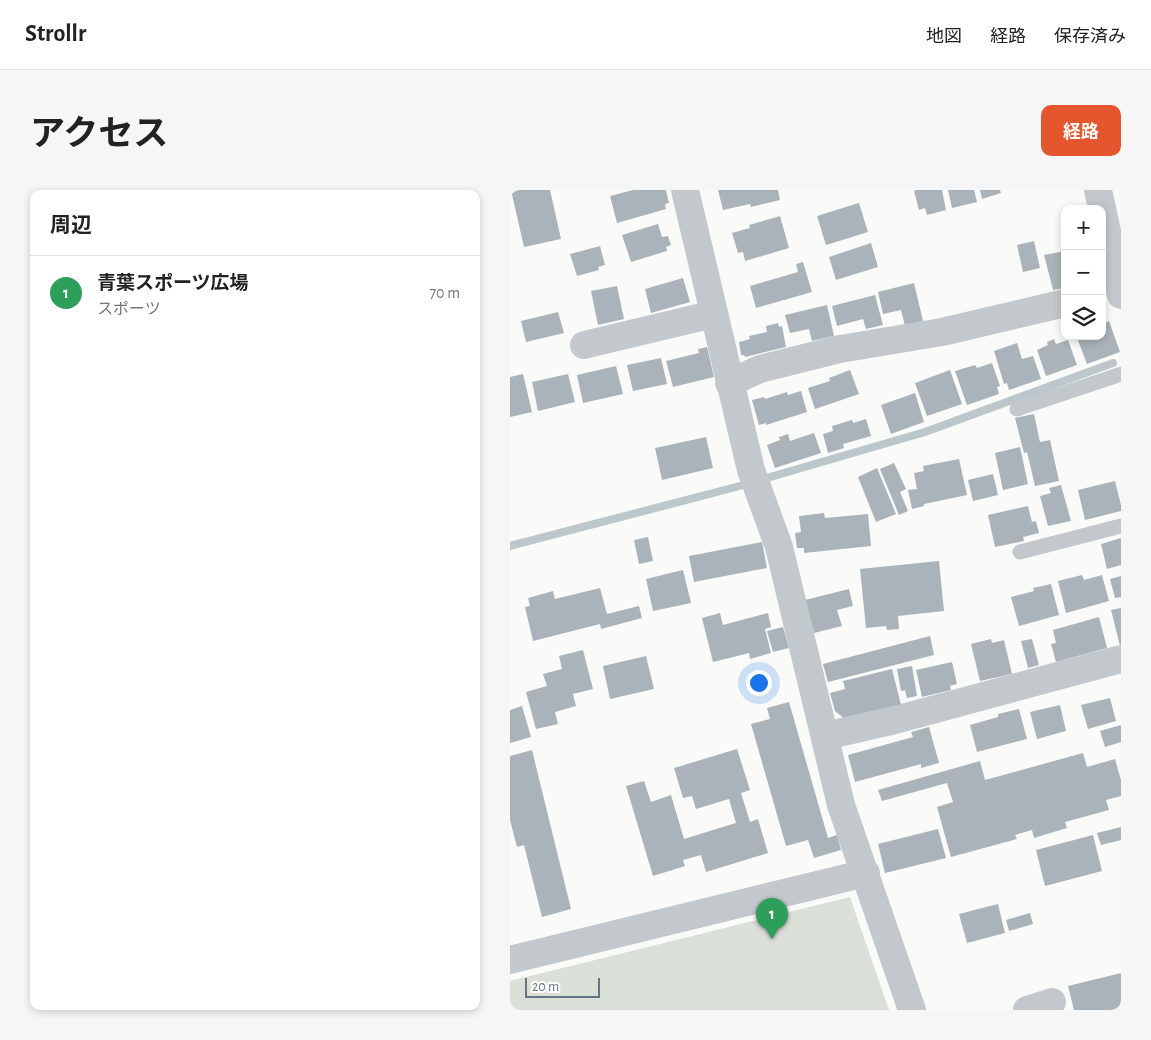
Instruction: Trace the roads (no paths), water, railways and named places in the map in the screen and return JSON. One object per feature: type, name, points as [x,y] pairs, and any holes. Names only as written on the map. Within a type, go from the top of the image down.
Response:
[{"type":"street","points":[[685,190],[729,383],[754,479],[779,548],[841,805],[912,1010]]},
{"type":"street","points":[[1098,190],[1118,258],[1114,293]]},
{"type":"street","points":[[729,383],[760,370],[840,349],[942,332],[1061,304]]},
{"type":"street","points":[[584,345],[714,314]]},
{"type":"street","points":[[824,736],[895,720],[1121,659]]},
{"type":"street","points":[[510,960],[866,873]]},
{"type":"lane","points":[[1017,408],[1121,374]]},
{"type":"lane","points":[[1020,552],[1121,526]]},
{"type":"waterway","points":[[510,546],[736,487],[925,432],[1113,363]]},
{"type":"place","name":"青葉スポーツ広場","points":[[772,939]]}]
